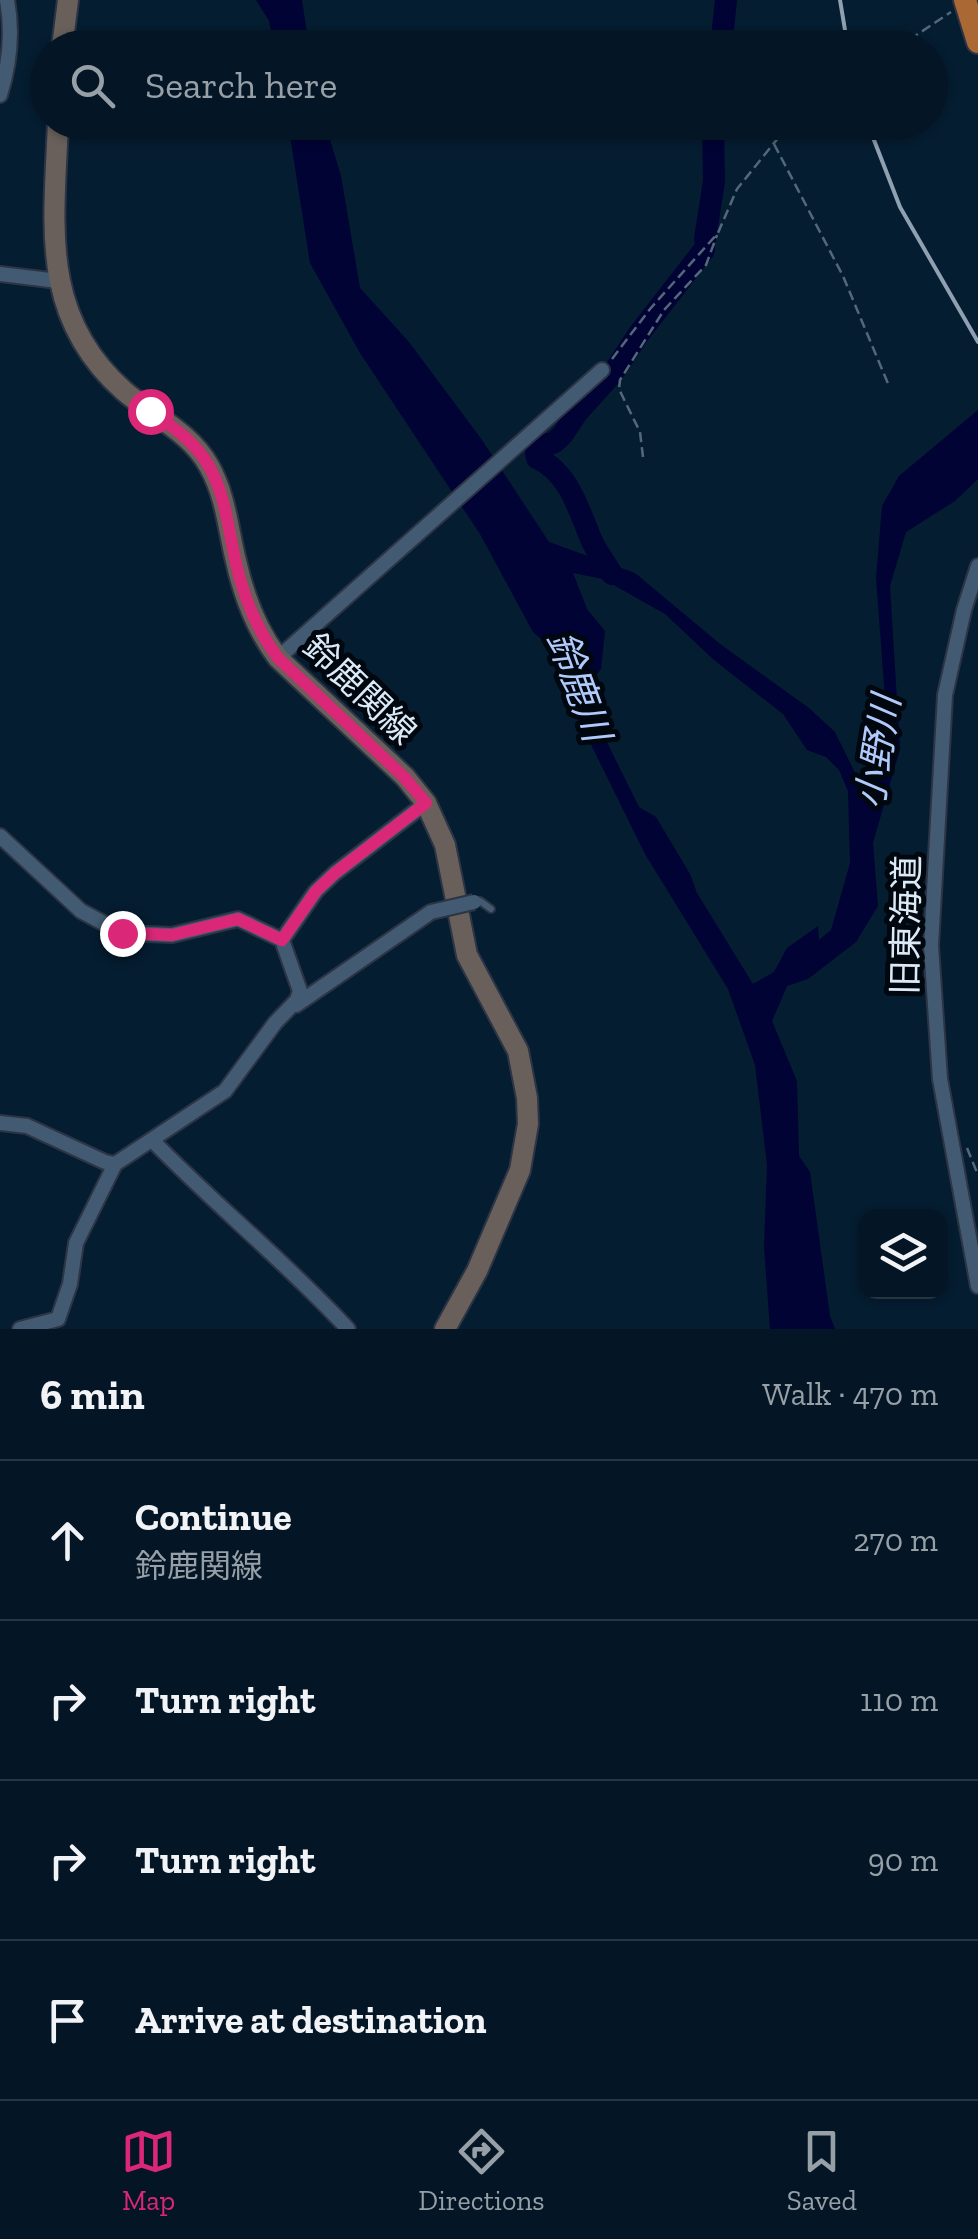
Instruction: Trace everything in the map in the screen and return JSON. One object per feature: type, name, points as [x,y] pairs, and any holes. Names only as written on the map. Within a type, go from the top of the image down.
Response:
[{"type":"highway","points":[[965,2],[978,42]]},
{"type":"main road","points":[[64,30],[68,0]]},
{"type":"main road","name":"鈴鹿関線","points":[[57,140],[54,228],[58,281],[73,324],[101,367],[128,394],[185,436],[209,466],[223,501],[244,595],[258,629],[278,658],[404,777],[426,803],[445,845],[467,955],[518,1051],[528,1124],[520,1170],[477,1271],[445,1329]]},
{"type":"street","points":[[0,95],[10,38],[7,0]]},
{"type":"street","points":[[0,274],[58,281]]},
{"type":"street","points":[[278,658],[602,370]]},
{"type":"street","name":"旧東海道","points":[[978,566],[944,695],[932,946],[940,1078],[978,1286]]},
{"type":"street","points":[[282,940],[316,891],[426,803]]},
{"type":"street","points":[[0,836],[82,912],[122,933],[172,935],[238,919],[282,940],[300,991],[225,1091],[115,1164],[76,1243],[70,1284],[58,1319],[20,1329]]},
{"type":"street","points":[[290,1006],[431,912],[474,902]]},
{"type":"street","points":[[0,1123],[27,1126],[115,1164]]},
{"type":"street","points":[[152,1140],[298,1276],[348,1329]]},
{"type":"lane","points":[[474,902],[491,909]]},
{"type":"path","points":[[924,30],[965,2]]},
{"type":"path","points":[[643,457],[640,432],[619,389],[620,380],[664,310],[706,265],[737,189],[774,142],[844,276],[888,386]]},
{"type":"path","points":[[602,370],[650,308],[718,234]]},
{"type":"water","points":[[256,0],[302,0],[306,30],[271,30]]},
{"type":"water","points":[[291,140],[330,140],[341,176],[360,288],[409,342],[482,440],[549,542],[635,573],[720,644],[809,708],[835,732],[864,791],[885,698],[876,578],[882,506],[899,476],[978,410],[978,479],[955,501],[906,532],[890,586],[900,749],[873,843],[878,906],[856,942],[808,979],[787,986],[772,1021],[797,1081],[799,1156],[810,1172],[835,1329],[770,1329],[764,1247],[767,1165],[755,1065],[728,989],[645,854],[577,716],[563,658],[533,632],[480,534],[360,353],[310,263]],"holes":[[[573,573],[603,579],[665,614],[714,660],[783,714],[807,750],[826,757],[839,770],[848,791],[850,863],[831,930],[819,940],[818,926],[787,948],[774,972],[753,984],[656,817],[639,807],[594,716],[593,679],[601,669],[605,631],[587,609]]]},
{"type":"waterway","points":[[723,30],[726,0]]},
{"type":"waterway","points":[[705,239],[714,181],[713,140]]},
{"type":"waterway","points":[[612,574],[565,482],[536,453],[563,434],[704,250]]},
{"type":"railway","points":[[840,0],[845,30]]},
{"type":"railway","points":[[874,140],[900,207],[978,342]]},
{"type":"route","points":[[122,933],[172,935],[238,919],[282,940],[316,891],[426,803],[268,645],[244,595],[223,501],[209,466],[185,436],[150,411]]},
{"type":"water label","name":"鈴鹿川","points":[[579,686]]},
{"type":"water label","name":"小野川","points":[[878,752]]}]
